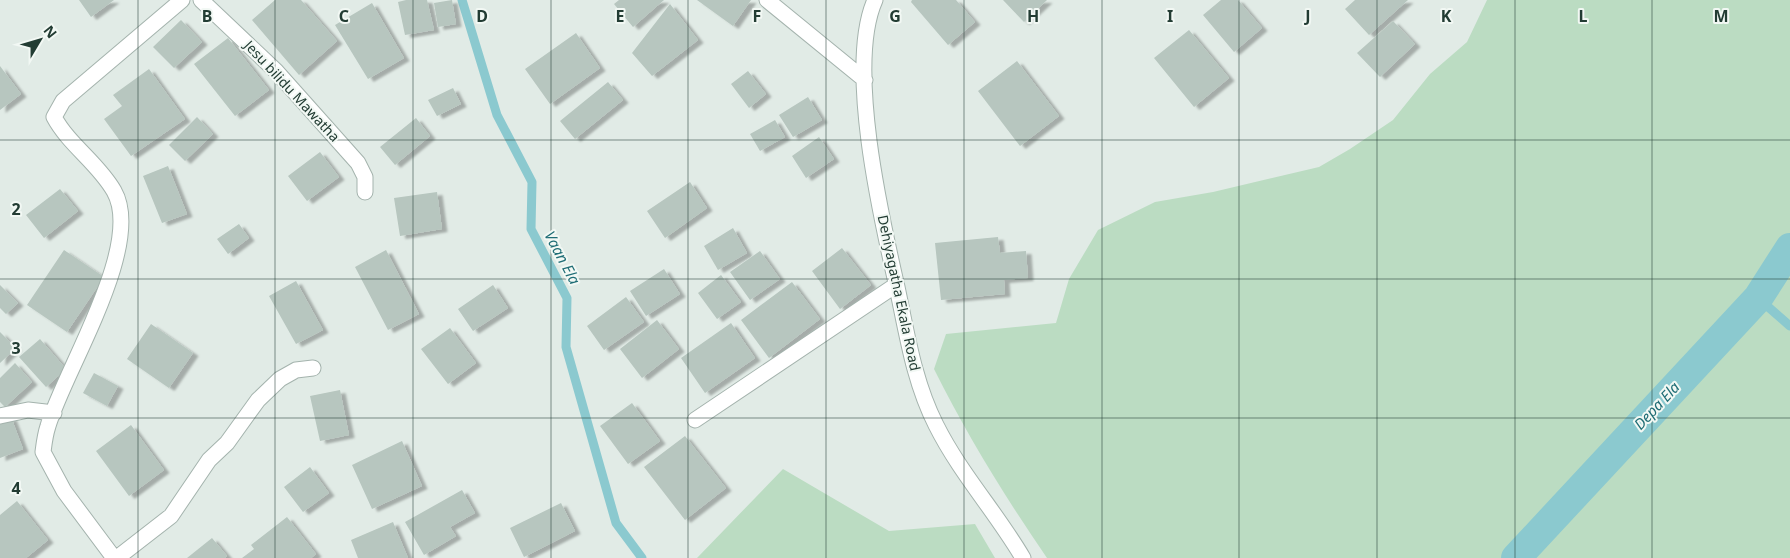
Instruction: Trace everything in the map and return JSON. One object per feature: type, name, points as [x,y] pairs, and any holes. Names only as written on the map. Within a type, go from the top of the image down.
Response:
[{"type":"street","points":[[182,0],[63,101],[54,117],[73,144],[114,191],[120,211],[120,242],[99,308],[48,426],[43,452],[64,491],[115,558],[171,516],[209,460],[227,443],[258,400],[280,379],[296,370],[313,368]]},
{"type":"street","name":"Jesu bilidu Mawatha","points":[[201,0],[276,71],[358,163],[365,177],[365,192]]},
{"type":"street","points":[[767,0],[865,80]]},
{"type":"street","name":"Dehiyagatha Ekala Road","points":[[875,0],[868,16],[864,58],[866,106],[884,229],[912,358],[922,394],[932,418],[957,461],[1023,558]]},
{"type":"street","points":[[695,420],[896,285]]},
{"type":"street","points":[[0,416],[28,410],[54,413]]},
{"type":"green space","points":[[1487,0],[1790,0],[1790,558],[1047,558],[987,465],[934,369],[946,334],[1056,323],[1069,279],[1098,230],[1155,202],[1213,192],[1319,167],[1350,149],[1393,120],[1430,74],[1467,42]]},
{"type":"green space","points":[[783,469],[889,531],[975,524],[995,558],[697,558]]},
{"type":"building","points":[[79,0],[114,0],[91,17]]},
{"type":"building","points":[[275,0],[301,0],[337,41],[299,75],[252,20]]},
{"type":"building","points":[[427,0],[434,30],[405,35],[398,2]]},
{"type":"building","points":[[452,0],[456,24],[438,27],[434,3]]},
{"type":"building","points":[[619,0],[664,0],[633,27],[614,4]]},
{"type":"building","points":[[697,0],[751,0],[733,26]]},
{"type":"building","points":[[912,0],[956,0],[975,22],[948,45],[911,2]]},
{"type":"building","points":[[1003,0],[1047,0],[1024,22]]},
{"type":"building","points":[[1221,0],[1238,0],[1262,28],[1234,52],[1203,15]]},
{"type":"building","points":[[1355,0],[1408,0],[1369,35],[1345,9]]},
{"type":"building","points":[[372,3],[404,58],[368,79],[335,25]]},
{"type":"building","points":[[670,4],[698,40],[652,76],[632,53]]},
{"type":"building","points":[[181,20],[202,42],[174,68],[153,47]]},
{"type":"building","points":[[1393,21],[1415,44],[1380,77],[1357,53]]},
{"type":"building","points":[[1189,30],[1229,78],[1194,107],[1154,58]]},
{"type":"building","points":[[576,33],[600,68],[550,104],[525,69]]},
{"type":"building","points":[[228,38],[269,90],[235,116],[194,64]]},
{"type":"building","points":[[1017,61],[1059,116],[1020,146],[978,91]]},
{"type":"building","points":[[0,66],[21,94],[0,110]]},
{"type":"building","points":[[149,69],[185,119],[131,156],[104,119],[122,106],[113,95]]},
{"type":"building","points":[[748,71],[766,94],[749,108],[731,84]]},
{"type":"building","points":[[608,82],[623,100],[575,139],[560,121]]},
{"type":"building","points":[[453,88],[461,104],[437,116],[428,100]]},
{"type":"building","points":[[808,97],[822,120],[793,137],[779,115]]},
{"type":"building","points":[[197,117],[213,134],[185,161],[169,145]]},
{"type":"building","points":[[416,118],[430,136],[395,165],[380,147]]},
{"type":"building","points":[[775,120],[785,137],[760,151],[750,134]]},
{"type":"building","points":[[819,137],[834,159],[806,178],[792,156]]},
{"type":"building","points":[[320,152],[339,177],[307,201],[288,176]]},
{"type":"building","points":[[168,166],[187,214],[162,223],[143,176]]},
{"type":"building","points":[[690,182],[707,208],[665,238],[647,211]]},
{"type":"building","points":[[60,189],[78,211],[44,238],[26,215]]},
{"type":"building","points":[[437,192],[442,229],[400,236],[394,198]]},
{"type":"building","points":[[239,224],[249,238],[228,254],[217,239]]},
{"type":"building","points":[[733,228],[747,253],[718,270],[704,246]]},
{"type":"building","points":[[998,237],[1000,253],[1026,251],[1028,278],[1004,280],[1005,294],[941,300],[935,243]]},
{"type":"building","points":[[842,248],[871,285],[840,309],[812,271]]},
{"type":"building","points":[[64,250],[104,277],[67,332],[27,305]]},
{"type":"building","points":[[386,250],[419,314],[388,330],[355,267]]},
{"type":"building","points":[[760,251],[780,279],[750,300],[730,272]]},
{"type":"building","points":[[664,269],[680,294],[646,316],[630,291]]},
{"type":"building","points":[[721,275],[741,302],[717,319],[698,293]]},
{"type":"building","points":[[296,281],[323,330],[296,344],[269,296]]},
{"type":"building","points":[[792,282],[820,319],[769,358],[741,320]]},
{"type":"building","points":[[0,285],[18,303],[6,314],[0,308]]},
{"type":"building","points":[[493,285],[508,308],[473,331],[458,309]]},
{"type":"building","points":[[626,297],[644,322],[604,350],[587,326]]},
{"type":"building","points":[[657,320],[679,349],[642,378],[620,349]]},
{"type":"building","points":[[731,323],[755,358],[705,393],[681,358]]},
{"type":"building","points":[[151,324],[193,353],[169,388],[127,359]]},
{"type":"building","points":[[450,328],[476,363],[448,384],[421,349]]},
{"type":"building","points":[[0,332],[16,348],[0,363]]},
{"type":"building","points":[[40,339],[66,369],[46,387],[19,357]]},
{"type":"building","points":[[15,363],[32,382],[5,407],[0,402],[0,378]]},
{"type":"building","points":[[94,373],[118,386],[107,406],[83,393]]},
{"type":"building","points":[[340,390],[349,435],[320,441],[310,396]]},
{"type":"building","points":[[632,403],[660,441],[628,464],[600,426]]},
{"type":"building","points":[[11,417],[23,449],[0,458],[0,421]]},
{"type":"building","points":[[131,425],[164,470],[129,496],[96,451]]},
{"type":"building","points":[[685,436],[726,488],[685,520],[644,467]]},
{"type":"building","points":[[402,441],[422,486],[372,509],[352,465]]},
{"type":"building","points":[[310,467],[329,493],[303,512],[284,487]]},
{"type":"building","points":[[462,490],[475,513],[450,527],[456,536],[424,555],[405,522]]},
{"type":"building","points":[[17,501],[48,540],[26,558],[0,558],[0,515]]},
{"type":"building","points":[[561,503],[575,531],[524,557],[510,528]]},
{"type":"building","points":[[287,517],[316,554],[311,558],[242,558],[254,549],[251,545]]},
{"type":"building","points":[[393,522],[408,558],[358,558],[351,540]]},
{"type":"building","points":[[212,538],[227,556],[225,558],[187,558]]},
{"type":"waterway","name":"Vaan Ela","points":[[462,0],[497,115],[532,182],[531,229],[567,298],[566,347],[616,523],[642,558]]},
{"type":"waterway","name":"Depa Ela","points":[[1516,558],[1758,298],[1790,248]]},
{"type":"waterway","points":[[1758,298],[1790,326]]}]
